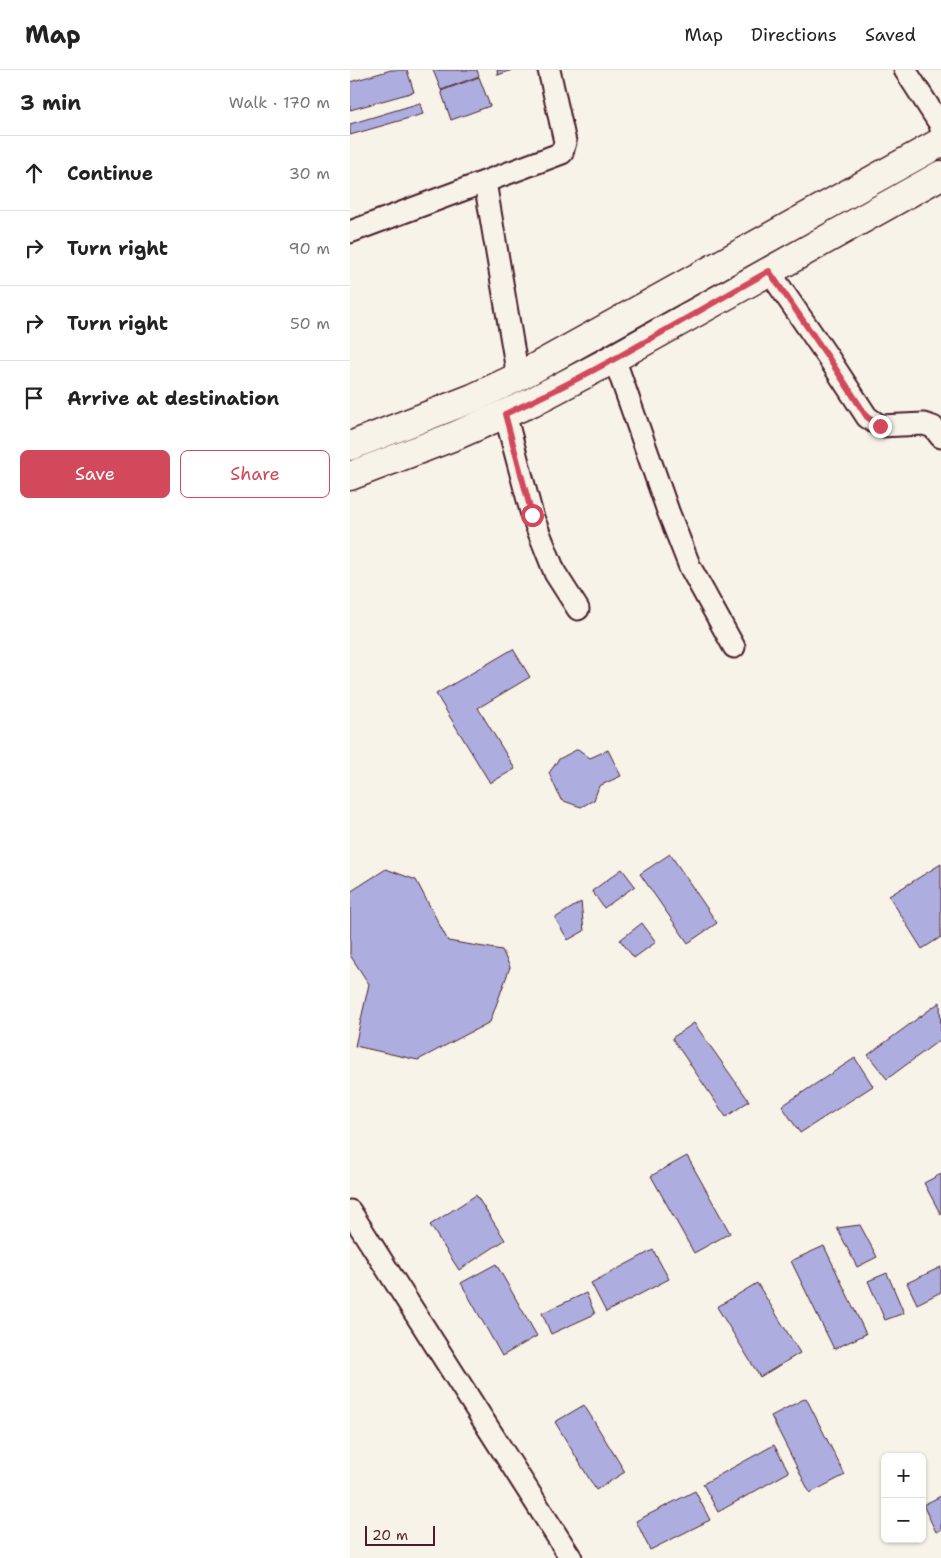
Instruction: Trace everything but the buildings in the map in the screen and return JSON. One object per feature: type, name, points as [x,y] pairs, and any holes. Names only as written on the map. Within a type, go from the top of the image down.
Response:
[{"type":"main road","points":[[350,446],[473,398],[518,377],[941,142]]},
{"type":"main road","points":[[350,476],[457,435],[532,402],[941,175]]},
{"type":"street","points":[[350,232],[562,153],[565,142],[549,70]]},
{"type":"street","points":[[905,70],[940,124],[941,129]]},
{"type":"street","points":[[485,182],[518,377]]},
{"type":"street","points":[[769,271],[867,417],[880,426],[924,424],[933,427],[941,437]]},
{"type":"street","points":[[614,358],[668,511],[690,567],[734,647]]},
{"type":"street","points":[[505,414],[532,515],[555,573],[578,610]]},
{"type":"street","points":[[352,1217],[571,1558]]},
{"type":"route","points":[[532,515],[505,414],[602,365],[769,271],[867,417],[880,426]]}]
